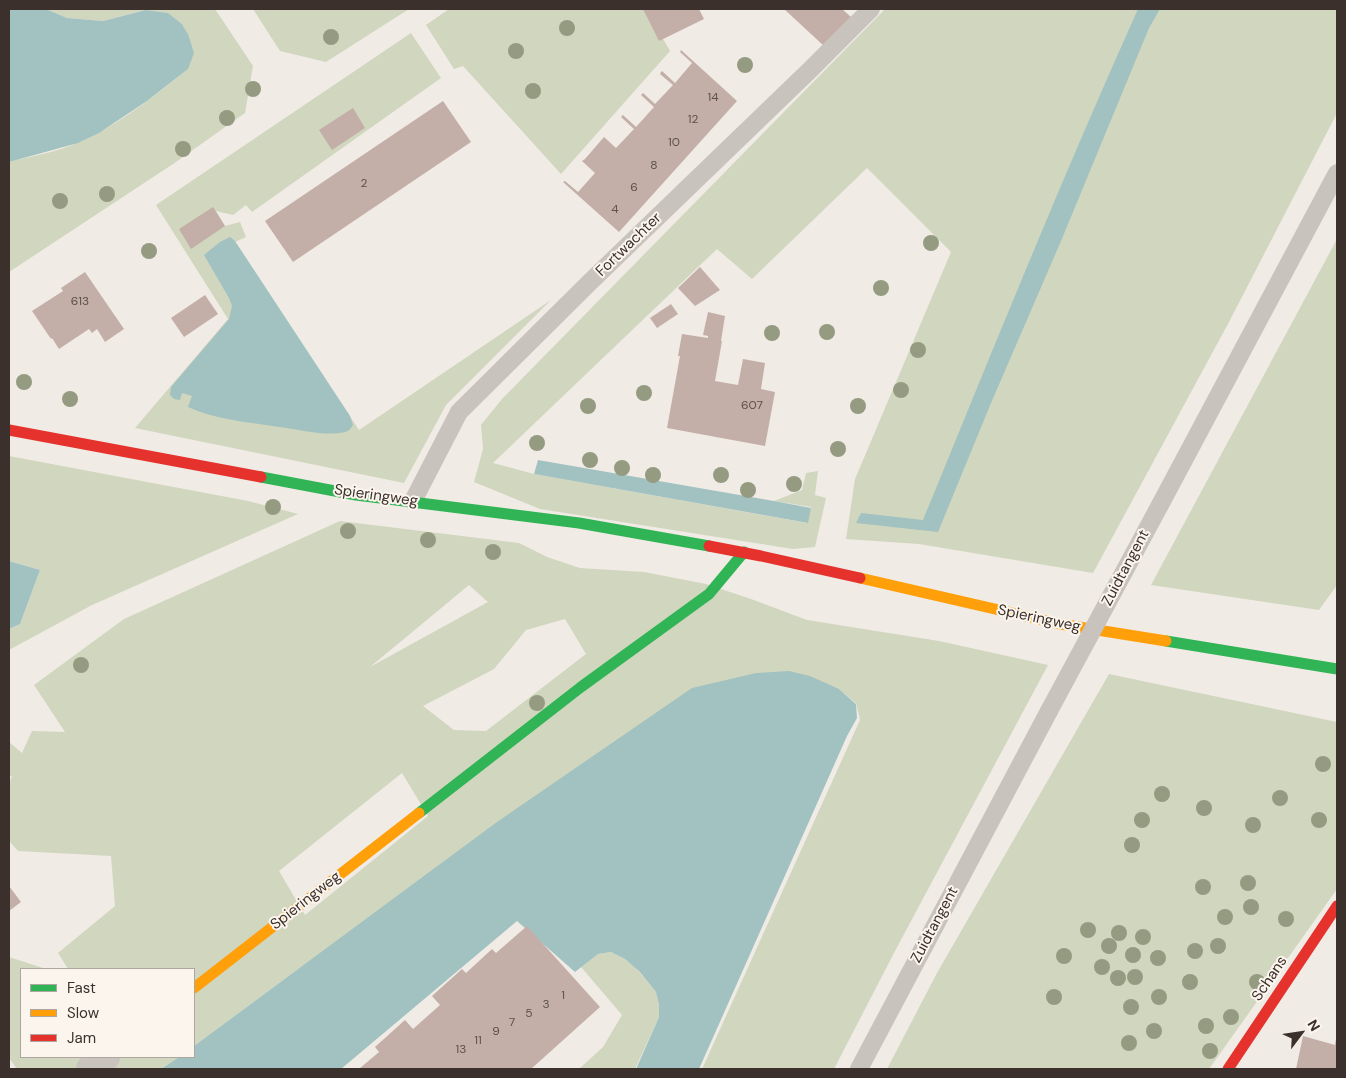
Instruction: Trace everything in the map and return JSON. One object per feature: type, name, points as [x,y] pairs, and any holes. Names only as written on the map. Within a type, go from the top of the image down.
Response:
[{"type":"street","name":"Spieringweg","points":[[9,430],[356,495],[579,523],[744,552],[1060,624],[1337,669]]},
{"type":"street","name":"Spieringweg","points":[[195,987],[581,688],[709,594],[744,552]]},
{"type":"street","name":"Schans","points":[[1228,1069],[1337,906]]},
{"type":"street","points":[[90,1069],[105,1058]]},
{"type":"lane","name":"Fortwachter","points":[[413,501],[459,412],[871,9]]},
{"type":"lane","name":"Zuidtangent","points":[[859,1069],[1337,174]]},
{"type":"green space","points":[[46,9],[215,9],[253,66],[245,113],[173,164],[9,272],[9,162],[44,154],[94,135],[136,109],[188,69],[188,34],[182,24],[167,13],[146,10],[103,21],[67,18]]},
{"type":"green space","points":[[253,9],[409,9],[326,62],[280,51]]},
{"type":"green space","points":[[449,9],[646,9],[670,51],[561,174],[463,66],[454,69],[426,25]]},
{"type":"green space","points":[[885,9],[1337,9],[1337,113],[1229,322],[1093,573],[919,544],[846,539],[855,479],[951,252],[867,168],[752,279],[717,249],[493,463],[534,474],[807,523],[811,507],[774,501],[802,490],[806,473],[818,471],[815,495],[826,498],[815,547],[793,549],[540,509],[474,482],[483,449],[481,425],[502,399]]},
{"type":"green space","points":[[411,33],[441,78],[252,212],[246,205],[233,215],[216,211],[225,226],[240,222],[246,237],[235,242],[359,430],[551,300],[446,405],[404,483],[135,428],[228,319],[156,205]]},
{"type":"green space","points":[[1337,239],[1337,585],[1319,610],[1151,585]]},
{"type":"green space","points":[[9,456],[248,501],[298,514],[92,605],[9,650],[9,629],[20,624],[40,570],[9,561]]},
{"type":"green space","points":[[340,521],[519,543],[547,557],[580,568],[644,572],[706,584],[807,620],[939,641],[1048,665],[834,1069],[702,1069],[860,720],[856,703],[839,689],[301,967],[195,1045],[195,968],[67,968],[58,953],[115,906],[111,856],[18,851],[9,841],[9,784],[12,776],[9,776],[9,742],[22,753],[32,731],[65,732],[34,685],[124,619]],"holes":[[[469,585],[488,602],[370,667]],[[565,619],[586,654],[486,731],[454,730],[423,706],[494,669],[526,630]],[[402,773],[428,816],[305,915],[279,871]]]},
{"type":"green space","points":[[1109,674],[1337,722],[1337,889],[1209,1069],[887,1069],[937,973]]},
{"type":"green space","points":[[611,952],[625,959],[636,968],[656,992],[659,1017],[635,1069],[579,1069],[603,1047],[622,1015],[581,967],[598,954]]},
{"type":"green space","points":[[9,957],[43,968],[20,968],[20,1058],[178,1058],[161,1069],[17,1069],[9,1058]]},
{"type":"water","points":[[9,9],[46,9],[67,18],[103,21],[146,10],[168,13],[182,24],[188,34],[194,53],[188,69],[147,101],[99,133],[78,143],[9,162]]},
{"type":"water","points":[[1138,9],[1160,9],[1149,28],[938,532],[856,523],[861,513],[923,520],[1055,200]]},
{"type":"water","points":[[230,237],[235,241],[350,416],[353,425],[348,431],[329,434],[221,418],[188,407],[192,396],[182,393],[180,400],[174,399],[170,395],[171,387],[229,319],[232,306],[229,298],[204,255],[220,242]]},
{"type":"water","points":[[538,460],[811,508],[808,523],[534,474]]},
{"type":"water","points":[[9,561],[40,570],[20,624],[9,629]]},
{"type":"water","points":[[789,671],[810,676],[839,689],[856,704],[857,718],[847,736],[699,1069],[636,1069],[659,1017],[656,992],[639,971],[625,959],[611,952],[598,954],[575,972],[517,921],[341,1069],[161,1069],[178,1058],[195,1058],[195,1045],[497,822],[692,688],[756,673]]},
{"type":"building","points":[[643,9],[699,9],[704,19],[659,41]]},
{"type":"building","points":[[784,9],[842,9],[851,17],[824,46]]},
{"type":"building","points":[[681,50],[737,101],[619,232],[563,182],[565,181],[578,192],[595,173],[582,161],[604,137],[616,148],[634,129],[621,117],[623,115],[636,127],[654,107],[641,95],[643,93],[655,104],[673,85],[660,74],[662,71],[675,83],[692,63],[680,52]]},
{"type":"building","points":[[443,101],[471,142],[293,262],[265,221]]},
{"type":"building","points":[[353,108],[365,128],[332,150],[319,130]]},
{"type":"building","points":[[213,207],[225,226],[191,249],[179,229]]},
{"type":"building","points":[[700,267],[720,290],[695,306],[678,288]]},
{"type":"building","points":[[85,272],[124,329],[105,342],[97,329],[92,333],[89,329],[59,349],[32,311],[63,291],[61,288]]},
{"type":"building","points":[[205,295],[218,314],[184,337],[171,318]]},
{"type":"building","points":[[671,304],[678,314],[657,328],[650,318]]},
{"type":"building","points":[[708,312],[725,316],[715,381],[738,385],[743,359],[765,363],[761,389],[775,392],[765,446],[667,428],[682,334],[708,338],[708,336],[703,335]]},
{"type":"building","points":[[9,886],[21,902],[9,911]]},
{"type":"building","points":[[527,926],[600,1007],[531,1069],[359,1069],[379,1052],[375,1047],[405,1020],[413,1029],[440,1005],[432,996],[462,969],[466,973],[492,949],[496,953]]},
{"type":"building","points":[[1303,1036],[1335,1045],[1337,1039],[1337,1069],[1296,1069]]},
{"type":"traffic: fast","points":[[261,477],[356,495],[579,523],[709,546]]},
{"type":"traffic: fast","points":[[419,813],[581,687],[709,594],[744,552]]},
{"type":"traffic: fast","points":[[1166,641],[1337,669]]},
{"type":"traffic: slow","points":[[860,578],[1060,624],[1166,641]]},
{"type":"traffic: slow","points":[[195,987],[419,813]]},
{"type":"traffic: jam","points":[[9,430],[261,477]]},
{"type":"traffic: jam","points":[[709,546],[860,578]]},
{"type":"traffic: jam","points":[[1228,1069],[1337,906]]}]
